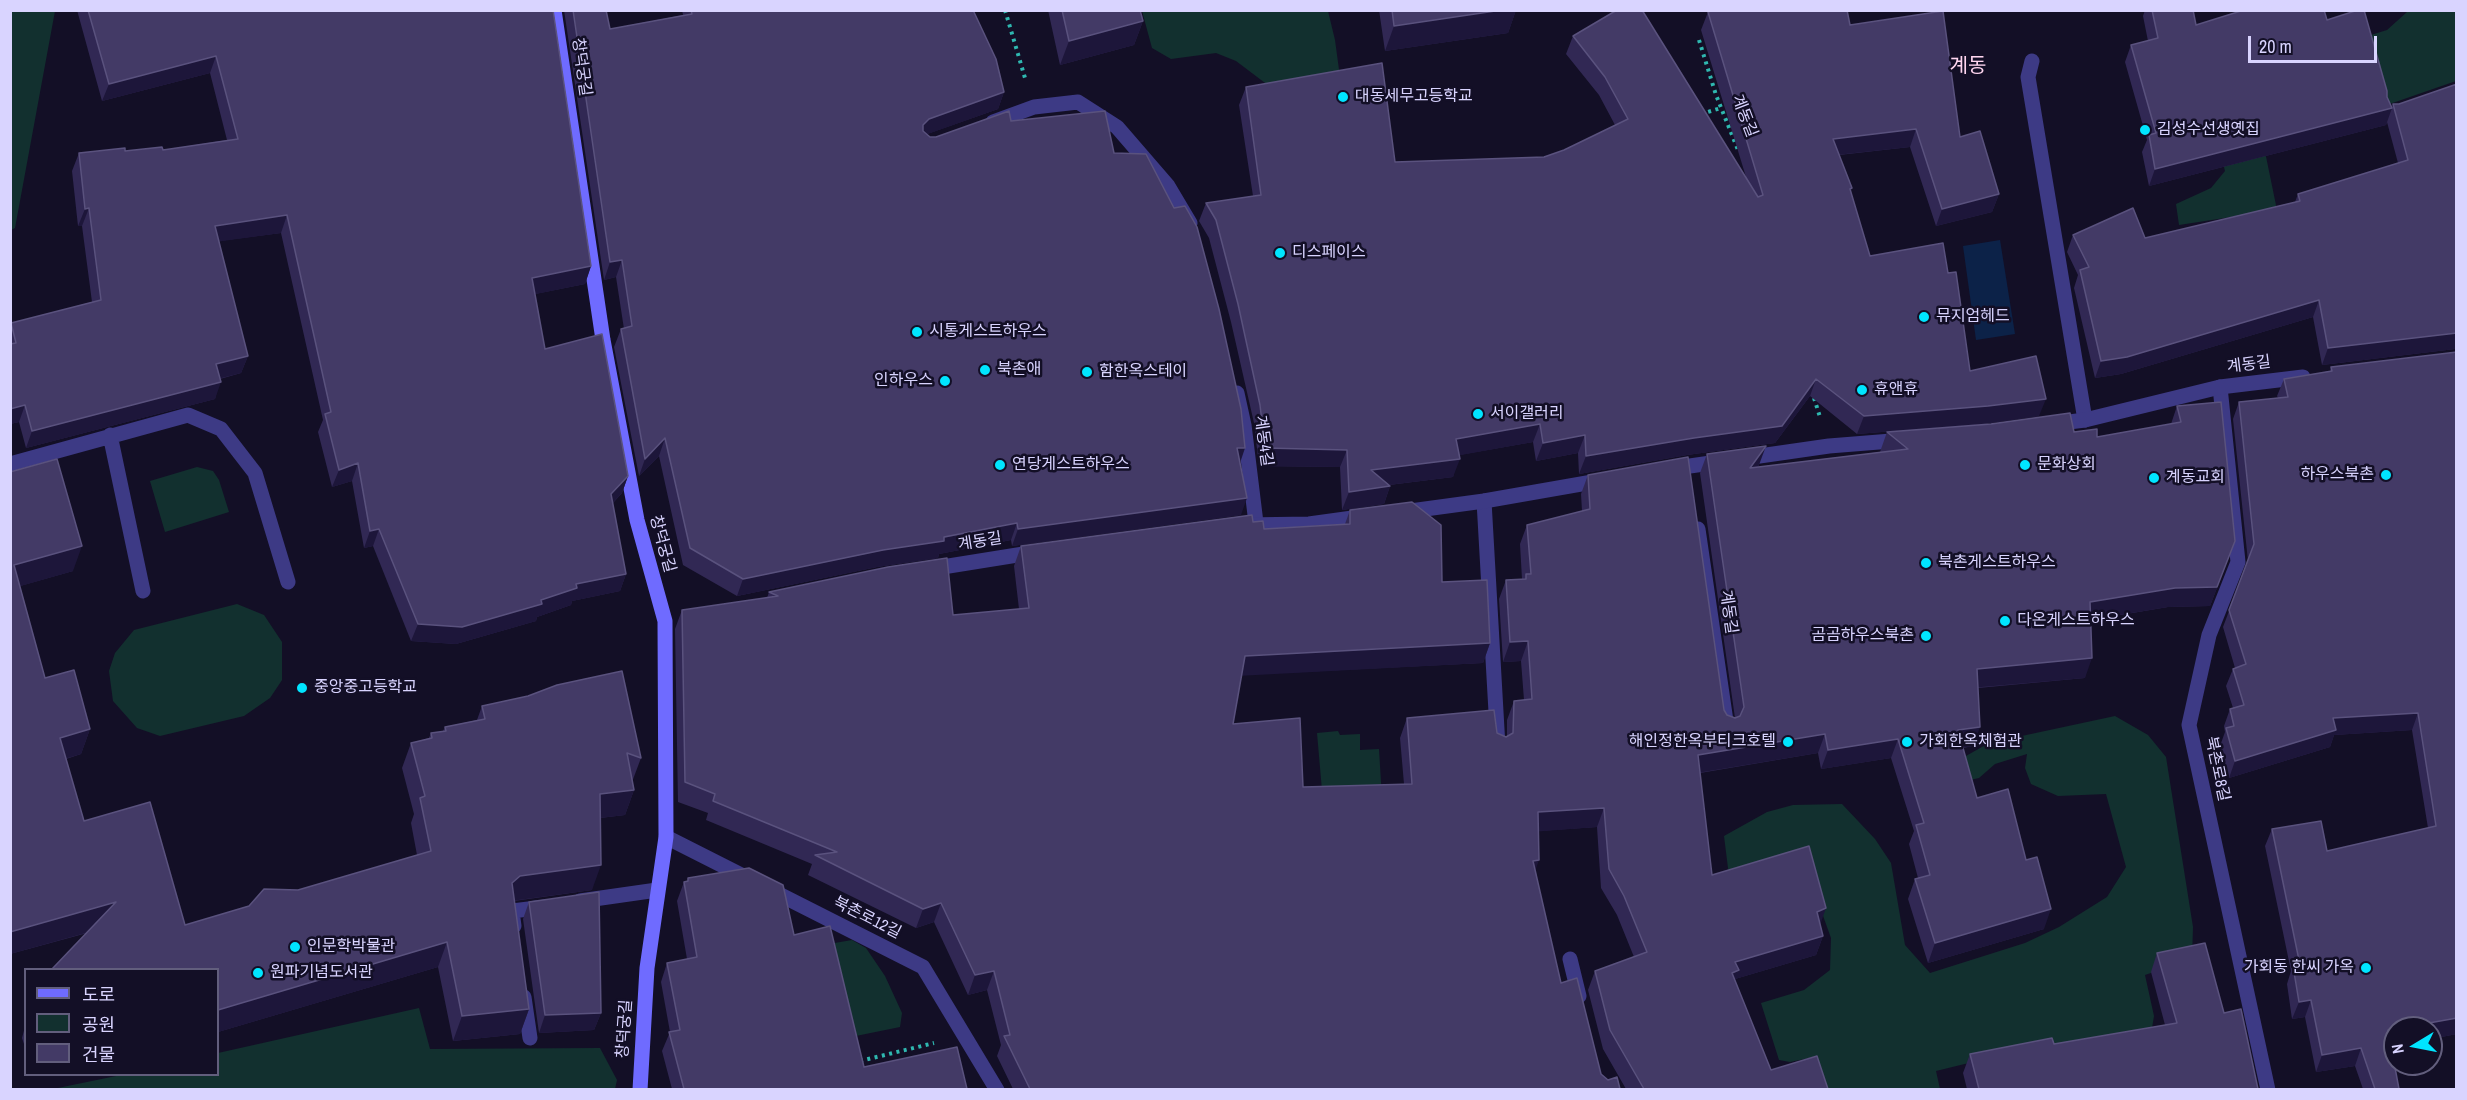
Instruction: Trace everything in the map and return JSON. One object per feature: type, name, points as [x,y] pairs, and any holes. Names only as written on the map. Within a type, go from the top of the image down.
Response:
[{"type":"street","name":"창덕궁길","points":[[554,10],[603,340],[637,520],[670,620],[666,837],[647,968],[640,1089]]},
{"type":"street","points":[[2032,62],[2028,76],[2085,420]]},
{"type":"street","points":[[980,126],[1034,107],[1078,102],[1117,128],[1168,186],[1200,241]]},
{"type":"street","name":"계동길","points":[[2040,426],[2085,420],[2220,387],[2322,375]]},
{"type":"street","name":"계동4길","points":[[1234,380],[1244,424],[1256,524]]},
{"type":"street","name":"북촌로8길","points":[[2220,387],[2238,562],[2209,635],[2189,726],[2268,1089]]},
{"type":"street","points":[[10,464],[188,415],[221,429],[255,473],[288,582]]},
{"type":"street","points":[[110,435],[143,591]]},
{"type":"street","points":[[1655,471],[1690,471],[1829,446],[1924,438]]},
{"type":"street","points":[[1234,526],[1309,524],[1484,501],[1620,477]]},
{"type":"street","points":[[1484,501],[1498,747]]},
{"type":"street","name":"계동길","points":[[1696,511],[1727,728]]},
{"type":"street","name":"계동길","points":[[914,571],[1053,549]]},
{"type":"street","points":[[1476,720],[1498,718]]},
{"type":"street","name":"북촌로12길","points":[[666,837],[923,967],[997,1089]]},
{"type":"street","points":[[516,946],[512,911],[657,890]]},
{"type":"street","points":[[1570,959],[1584,1013]]},
{"type":"street","points":[[521,981],[530,1038]]},
{"type":"path","points":[[1005,10],[1034,107]]},
{"type":"path","name":"계동길","points":[[1699,40],[1738,152]]},
{"type":"path","points":[[1698,114],[1721,108]]},
{"type":"path","points":[[1812,390],[1829,446]]},
{"type":"path","points":[[851,1063],[942,1041]]},
{"type":"green space","points":[[11,10],[55,11],[15,228],[11,230]]},
{"type":"green space","points":[[1142,11],[1328,11],[1340,77],[1277,92],[1236,61],[1216,53],[1171,59],[1152,48]]},
{"type":"green space","points":[[2456,11],[2456,81],[2381,107],[2361,38],[2387,30],[2407,12]]},
{"type":"green space","points":[[2201,77],[2262,137],[2277,210],[2179,225],[2176,204],[2211,188],[2225,171]]},
{"type":"green space","points":[[197,467],[213,471],[219,480],[229,512],[165,532],[150,481]]},
{"type":"green space","points":[[237,604],[264,615],[282,642],[282,680],[270,698],[244,716],[160,736],[137,728],[113,701],[109,671],[115,653],[134,630]]},
{"type":"green space","points":[[2115,716],[2148,735],[2166,757],[2193,927],[2192,959],[2145,975],[2154,1016],[2152,1028],[2030,1048],[1936,1071],[1940,1089],[1826,1089],[1814,1057],[1790,1062],[1779,1060],[1761,1003],[1804,990],[1830,970],[1831,938],[1808,874],[1729,876],[1724,836],[1767,812],[1793,805],[1842,804],[1875,839],[1891,863],[1905,945],[1930,973],[2025,943],[2059,927],[2107,897],[2126,867],[2106,794],[2058,796],[2031,784],[2025,768],[2027,754],[1995,764],[1979,778],[1970,780],[1957,761],[1989,743]]},
{"type":"green space","points":[[1338,731],[1340,735],[1360,734],[1360,750],[1379,749],[1382,799],[1323,802],[1317,733]]},
{"type":"green space","points":[[852,940],[866,948],[885,976],[902,1013],[900,1027],[846,1038],[823,945]]},
{"type":"green space","points":[[419,1008],[430,1049],[600,1048],[617,1080],[615,1089],[53,1089],[116,1076],[219,1076],[219,1053]]},
{"type":"water","points":[[2000,240],[2015,334],[1976,340],[1963,246]]},
{"type":"building","points":[[88,10],[553,10],[591,266],[532,278],[545,349],[602,334],[628,476],[611,494],[626,574],[576,584],[577,588],[541,600],[542,604],[462,627],[418,624],[379,529],[370,531],[358,463],[339,470],[325,414],[331,412],[287,215],[215,226],[248,356],[216,364],[221,382],[32,431],[25,405],[10,409],[10,344],[16,343],[11,323],[101,300],[89,208],[85,209],[79,153],[125,148],[125,151],[162,147],[163,150],[238,139],[216,56],[109,84]]},
{"type":"building","points":[[573,10],[606,10],[610,29],[692,14],[691,10],[973,10],[996,59],[1004,92],[929,119],[923,125],[923,131],[930,137],[936,137],[1009,111],[1011,121],[1105,111],[1114,153],[1146,154],[1174,208],[1185,206],[1197,227],[1219,309],[1241,409],[1245,448],[1237,448],[1247,498],[1018,529],[1017,523],[944,537],[944,541],[883,550],[743,579],[690,548],[665,438],[645,459],[621,329],[632,326],[622,260],[610,262]]},
{"type":"building","points":[[1062,10],[1140,10],[1143,21],[1069,41]]},
{"type":"building","points":[[1392,10],[1502,10],[1394,26]]},
{"type":"building","points":[[1617,10],[1642,10],[1758,197],[1763,195],[1708,12],[1714,10],[1847,10],[1850,25],[1943,11],[1960,137],[1980,131],[1999,194],[1942,209],[1916,129],[1833,139],[1852,188],[1850,189],[1870,256],[1943,243],[1948,273],[1956,272],[1970,371],[2036,356],[2046,399],[1864,416],[1816,379],[1782,426],[1586,456],[1585,435],[1543,443],[1540,424],[1456,439],[1460,459],[1371,470],[1390,486],[1349,492],[1347,450],[1265,448],[1260,405],[1238,304],[1216,220],[1206,203],[1261,195],[1246,87],[1382,63],[1395,162],[1544,157],[1564,150],[1628,119],[1605,77],[1573,36]]},
{"type":"building","points":[[2152,10],[2193,10],[2196,25],[2244,10],[2324,10],[2327,20],[2364,10],[2392,108],[2155,169],[2149,135],[2156,133],[2131,45],[2158,38]]},
{"type":"building","points":[[2457,84],[2457,333],[2328,348],[2319,300],[2127,357],[2101,361],[2080,270],[2089,267],[2073,235],[2133,208],[2145,238],[2300,201],[2298,194],[2408,160],[2393,104]]},
{"type":"building","points":[[2457,352],[2457,1018],[2443,1020],[2443,1016],[2383,1016],[2383,1076],[2397,1076],[2399,1089],[2375,1089],[2361,1048],[2322,1055],[2311,1000],[2299,1002],[2293,966],[2300,965],[2272,829],[2321,821],[2327,851],[2436,826],[2418,713],[2333,718],[2336,730],[2235,761],[2226,728],[2234,726],[2230,709],[2244,705],[2233,669],[2246,664],[2229,610],[2254,544],[2239,402],[2288,397],[2284,379],[2332,371],[2331,367]]},
{"type":"building","points":[[2221,402],[2235,541],[2217,587],[2175,588],[2090,602],[2092,658],[1977,669],[1980,727],[1958,730],[1977,798],[2008,789],[2026,860],[2037,857],[2051,909],[1935,943],[1915,879],[1930,875],[1916,825],[1924,823],[1898,739],[1828,750],[1825,734],[1698,755],[1712,875],[1809,846],[1826,908],[1817,912],[1823,936],[1735,962],[1739,970],[1732,973],[1771,1070],[1817,1056],[1828,1089],[1644,1089],[1610,1030],[1595,971],[1647,952],[1624,896],[1609,869],[1604,808],[1538,812],[1539,860],[1533,861],[1561,983],[1577,978],[1601,1074],[1608,1080],[1617,1077],[1620,1089],[1030,1089],[1004,1036],[1010,1035],[994,971],[975,975],[941,903],[923,909],[815,855],[837,852],[713,801],[715,794],[685,782],[682,610],[778,596],[769,592],[888,567],[947,558],[953,615],[1029,608],[1021,546],[1252,515],[1253,522],[1263,521],[1264,529],[1350,524],[1350,510],[1412,502],[1441,525],[1442,582],[1487,580],[1490,643],[1245,656],[1233,724],[1300,718],[1303,787],[1412,784],[1407,718],[1494,710],[1497,733],[1506,737],[1513,733],[1514,701],[1532,699],[1528,641],[1510,642],[1506,580],[1526,579],[1526,574],[1531,574],[1527,525],[1590,509],[1588,475],[1688,457],[1724,710],[1727,715],[1735,718],[1740,716],[1744,707],[1707,454],[1766,446],[1750,468],[1908,449],[1887,432],[1991,424],[2070,413],[2074,432],[2097,429],[2097,437],[2181,422],[2177,406]]},
{"type":"building","points":[[57,459],[82,546],[14,565],[45,678],[74,670],[90,729],[60,738],[84,821],[150,802],[185,925],[249,906],[264,889],[298,890],[431,851],[420,798],[425,796],[411,743],[432,738],[431,733],[446,731],[445,727],[485,719],[482,706],[528,696],[557,685],[622,671],[641,758],[627,753],[634,790],[600,794],[601,865],[520,876],[512,883],[529,1009],[462,1016],[447,942],[219,1010],[219,968],[53,968],[116,902],[10,932],[10,472]]},
{"type":"building","points":[[749,868],[783,885],[794,935],[830,926],[864,1067],[957,1047],[967,1089],[684,1089],[669,1032],[680,1030],[667,963],[697,957],[684,882],[688,881],[688,878]]},
{"type":"building","points":[[599,892],[601,1013],[545,1015],[529,902]]},
{"type":"building","points":[[2205,943],[2224,1013],[2241,1009],[2258,1089],[1979,1089],[1970,1054],[2052,1038],[2054,1044],[2177,1023],[2157,953]]},
{"type":"place","name":"대동세무고등학교","points":[[1343,97]]},
{"type":"place","name":"김성수선생옛집","points":[[2145,130]]},
{"type":"place","name":"디스페이스","points":[[1280,253]]},
{"type":"place","name":"뮤지엄헤드","points":[[1924,317]]},
{"type":"place","name":"시통게스트하우스","points":[[917,332]]},
{"type":"place","name":"북촌애","points":[[985,370]]},
{"type":"place","name":"함한옥스테이","points":[[1087,372]]},
{"type":"place","name":"인하우스","points":[[945,381]]},
{"type":"place","name":"휴앤휴","points":[[1862,390]]},
{"type":"place","name":"서이갤러리","points":[[1478,414]]},
{"type":"place","name":"연당게스트하우스","points":[[1000,465]]},
{"type":"place","name":"문화상회","points":[[2025,465]]},
{"type":"place","name":"하우스북촌","points":[[2386,475]]},
{"type":"place","name":"계동교회","points":[[2154,478]]},
{"type":"place","name":"북촌게스트하우스","points":[[1926,563]]},
{"type":"place","name":"다온게스트하우스","points":[[2005,621]]},
{"type":"place","name":"곰곰하우스북촌","points":[[1926,636]]},
{"type":"place","name":"중앙중고등학교","points":[[302,688]]},
{"type":"place","name":"해인정한옥부티크호텔","points":[[1788,742]]},
{"type":"place","name":"가회한옥체험관","points":[[1907,742]]},
{"type":"place","name":"인문학박물관","points":[[295,947]]},
{"type":"place","name":"가회동 한씨 가옥","points":[[2366,968]]},
{"type":"place","name":"원파기념도서관","points":[[258,973]]},
{"type":"district","name":"계동","points":[[1968,67]]}]
